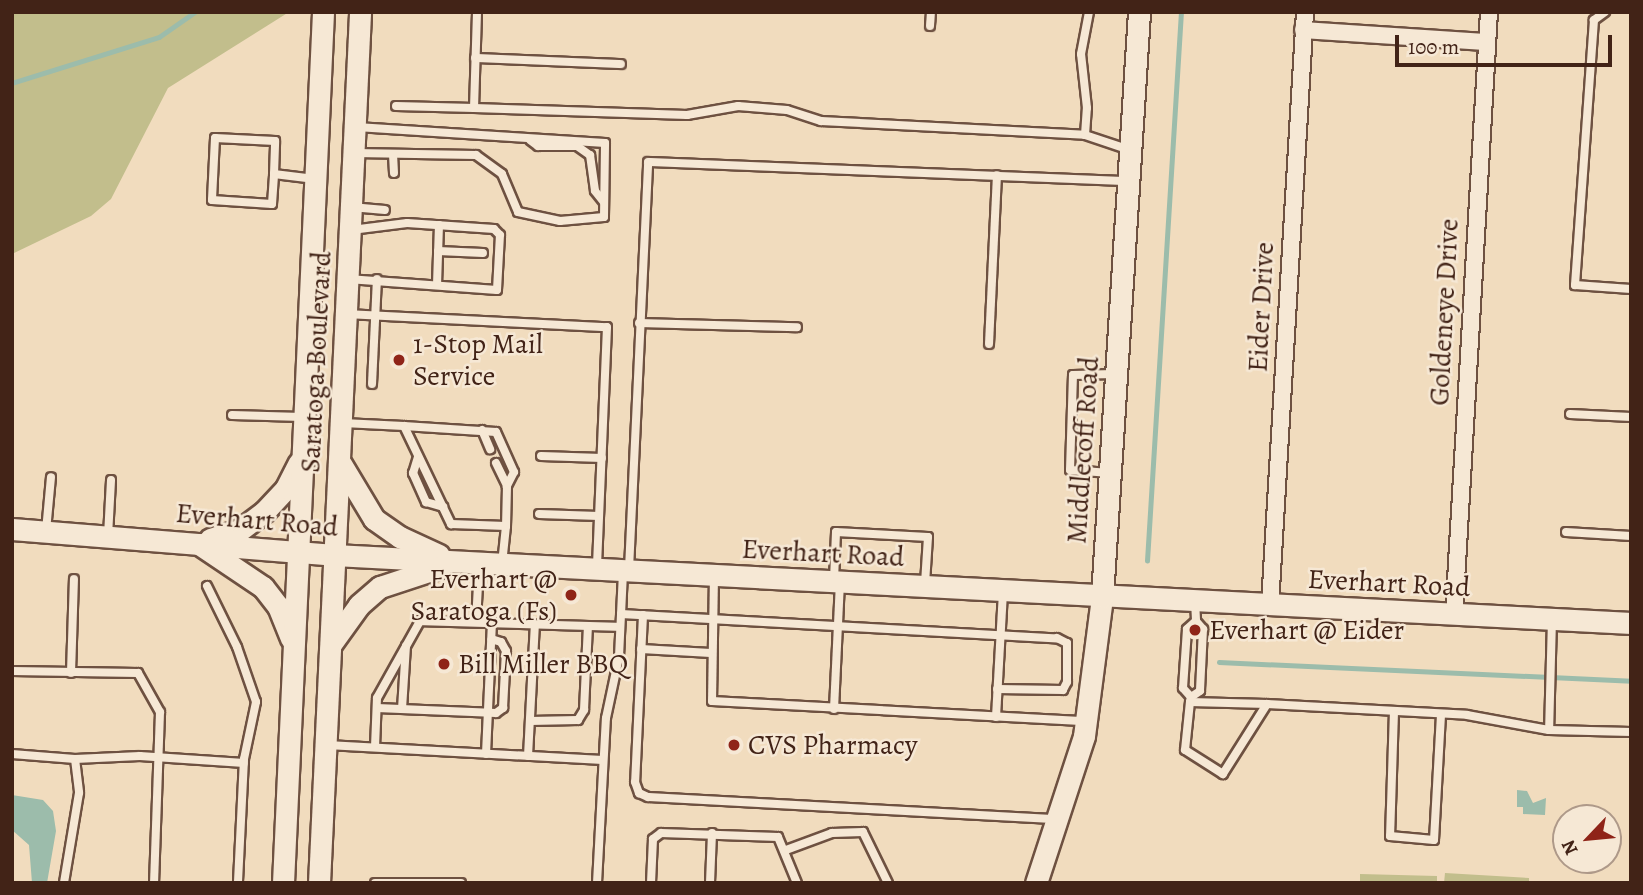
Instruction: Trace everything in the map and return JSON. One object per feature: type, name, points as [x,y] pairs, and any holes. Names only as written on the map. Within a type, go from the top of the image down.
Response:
[{"type":"main road","name":"Saratoga Boulevard","points":[[283,883],[323,12]]},
{"type":"main road","name":"Saratoga Boulevard","points":[[319,883],[360,12]]},
{"type":"main road","name":"Middlecoff Road","points":[[1036,883],[1060,819],[1086,721],[1102,597],[1139,12]]},
{"type":"main road","points":[[197,543],[240,530],[264,512],[286,488],[302,458]]},
{"type":"main road","points":[[340,462],[374,519],[432,553],[474,562]]},
{"type":"main road","name":"Everhart Road","points":[[12,529],[334,555],[1102,597],[1195,611],[1270,605],[1631,623]]},
{"type":"main road","points":[[197,543],[263,587],[278,606],[294,645]]},
{"type":"main road","points":[[330,645],[359,605],[380,587],[474,562]]},
{"type":"street","name":"Eider Drive","points":[[1270,605],[1305,12]]},
{"type":"street","name":"Goldeneye Drive","points":[[1454,615],[1485,42],[1489,12]]},
{"type":"street","points":[[1303,30],[1485,42]]},
{"type":"lane","points":[[474,108],[477,12]]},
{"type":"lane","points":[[930,26],[931,12]]},
{"type":"lane","points":[[1085,135],[1087,108],[1082,54],[1089,12]]},
{"type":"lane","points":[[1605,12],[1594,20],[1575,285],[1631,289]]},
{"type":"lane","points":[[475,58],[621,64]]},
{"type":"lane","points":[[396,106],[687,115],[738,106],[787,110],[821,121],[1085,135],[1130,150]]},
{"type":"lane","points":[[354,153],[476,155],[502,174],[517,212],[560,221],[604,217],[604,142],[355,126]]},
{"type":"lane","points":[[215,138],[275,141],[274,174],[272,204],[212,200],[215,138]]},
{"type":"lane","points":[[528,139],[538,146],[577,146],[590,155],[595,191],[604,202]]},
{"type":"lane","points":[[393,154],[394,173]]},
{"type":"lane","points":[[597,883],[603,760],[626,569],[648,163],[1128,181]]},
{"type":"lane","points":[[274,174],[316,179]]},
{"type":"lane","points":[[989,344],[997,175]]},
{"type":"lane","points":[[351,207],[385,210]]},
{"type":"lane","points":[[348,279],[377,279],[497,290],[500,235],[494,229],[439,225],[378,223],[350,230]]},
{"type":"lane","points":[[437,285],[439,225]]},
{"type":"lane","points":[[438,251],[483,253]]},
{"type":"lane","points":[[372,384],[377,279]]},
{"type":"lane","points":[[346,314],[607,327],[597,568]]},
{"type":"lane","points":[[639,323],[797,327]]},
{"type":"lane","points":[[1110,474],[1070,470],[1073,375],[1116,374]]},
{"type":"lane","points":[[1570,414],[1631,417]]},
{"type":"lane","points":[[232,415],[305,418]]},
{"type":"lane","points":[[342,423],[496,432],[514,472],[508,486],[502,563]]},
{"type":"lane","points":[[404,426],[451,524],[506,526]]},
{"type":"lane","points":[[482,430],[490,449]]},
{"type":"lane","points":[[541,456],[601,458]]},
{"type":"lane","points":[[496,463],[508,486]]},
{"type":"lane","points":[[46,531],[51,477]]},
{"type":"lane","points":[[108,536],[111,480]]},
{"type":"lane","points":[[539,514],[599,516]]},
{"type":"lane","points":[[834,709],[838,626],[836,532],[928,537],[925,586]]},
{"type":"lane","points":[[1566,532],[1631,536]]},
{"type":"lane","points":[[474,562],[476,622]]},
{"type":"lane","points":[[714,574],[712,701],[1086,721]]},
{"type":"lane","points":[[71,673],[74,579]]},
{"type":"lane","points":[[207,586],[237,647],[256,702],[244,763],[238,883]]},
{"type":"lane","points":[[996,717],[1003,591]]},
{"type":"lane","points":[[1191,700],[1183,688],[1187,629],[1195,611]]},
{"type":"lane","points":[[1195,611],[1203,629],[1200,691],[1191,700],[1185,750],[1223,774],[1267,704]]},
{"type":"lane","points":[[621,614],[1057,638],[1067,643],[1069,654],[1062,690],[997,689]]},
{"type":"lane","points":[[642,615],[635,782],[639,793],[648,797],[1060,819]]},
{"type":"lane","points":[[1549,730],[1552,619]]},
{"type":"lane","points":[[375,747],[377,698],[406,641],[420,621],[620,627]]},
{"type":"lane","points":[[486,754],[492,623]]},
{"type":"lane","points":[[528,756],[535,624]]},
{"type":"lane","points":[[530,721],[578,720],[584,710],[588,626]]},
{"type":"lane","points":[[377,708],[488,714],[503,708],[506,651],[501,642],[491,639]]},
{"type":"lane","points":[[402,709],[406,641]]},
{"type":"lane","points":[[641,649],[711,653]]},
{"type":"lane","points":[[12,671],[138,673],[160,712],[154,883]]},
{"type":"lane","points":[[1191,700],[1441,714],[1549,730],[1631,732]]},
{"type":"lane","points":[[1394,711],[1390,836],[1434,840],[1441,714]]},
{"type":"lane","points":[[326,744],[603,760]]},
{"type":"lane","points":[[12,754],[75,759],[159,757],[244,763]]},
{"type":"lane","points":[[64,883],[79,793],[75,759]]},
{"type":"lane","points":[[786,850],[832,833],[863,832],[888,883]]},
{"type":"lane","points":[[710,883],[712,833]]},
{"type":"lane","points":[[651,883],[655,835],[712,833],[768,834],[778,837],[786,850],[797,883]]},
{"type":"lane","points":[[375,883],[461,883]]},
{"type":"shaded area","points":[[12,12],[289,12],[168,88],[111,199],[91,216],[12,254]]},
{"type":"shaded area","points":[[1517,790],[1527,791],[1533,803],[1546,798],[1545,815],[1523,814],[1523,807],[1517,807]]},
{"type":"shaded area","points":[[12,795],[43,800],[53,811],[56,831],[47,883],[32,883],[29,845],[12,830]]},
{"type":"shaded area","points":[[1445,873],[1529,878],[1529,883],[1444,883]]},
{"type":"shaded area","points":[[1360,874],[1437,876],[1437,883],[1360,883]]},
{"type":"waterway","points":[[12,83],[159,37],[195,12]]},
{"type":"waterway","points":[[1147,561],[1181,12]]},
{"type":"waterway","points":[[1219,662],[1631,681]]},
{"type":"place","name":"1-Stop Mail Service","points":[[399,360]]},
{"type":"place","name":"Everhart @ Saratoga (Fs)","points":[[571,595]]},
{"type":"place","name":"Everhart @ Eider","points":[[1195,630]]},
{"type":"place","name":"Bill Miller BBQ","points":[[444,664]]},
{"type":"place","name":"CVS Pharmacy","points":[[734,745]]}]
